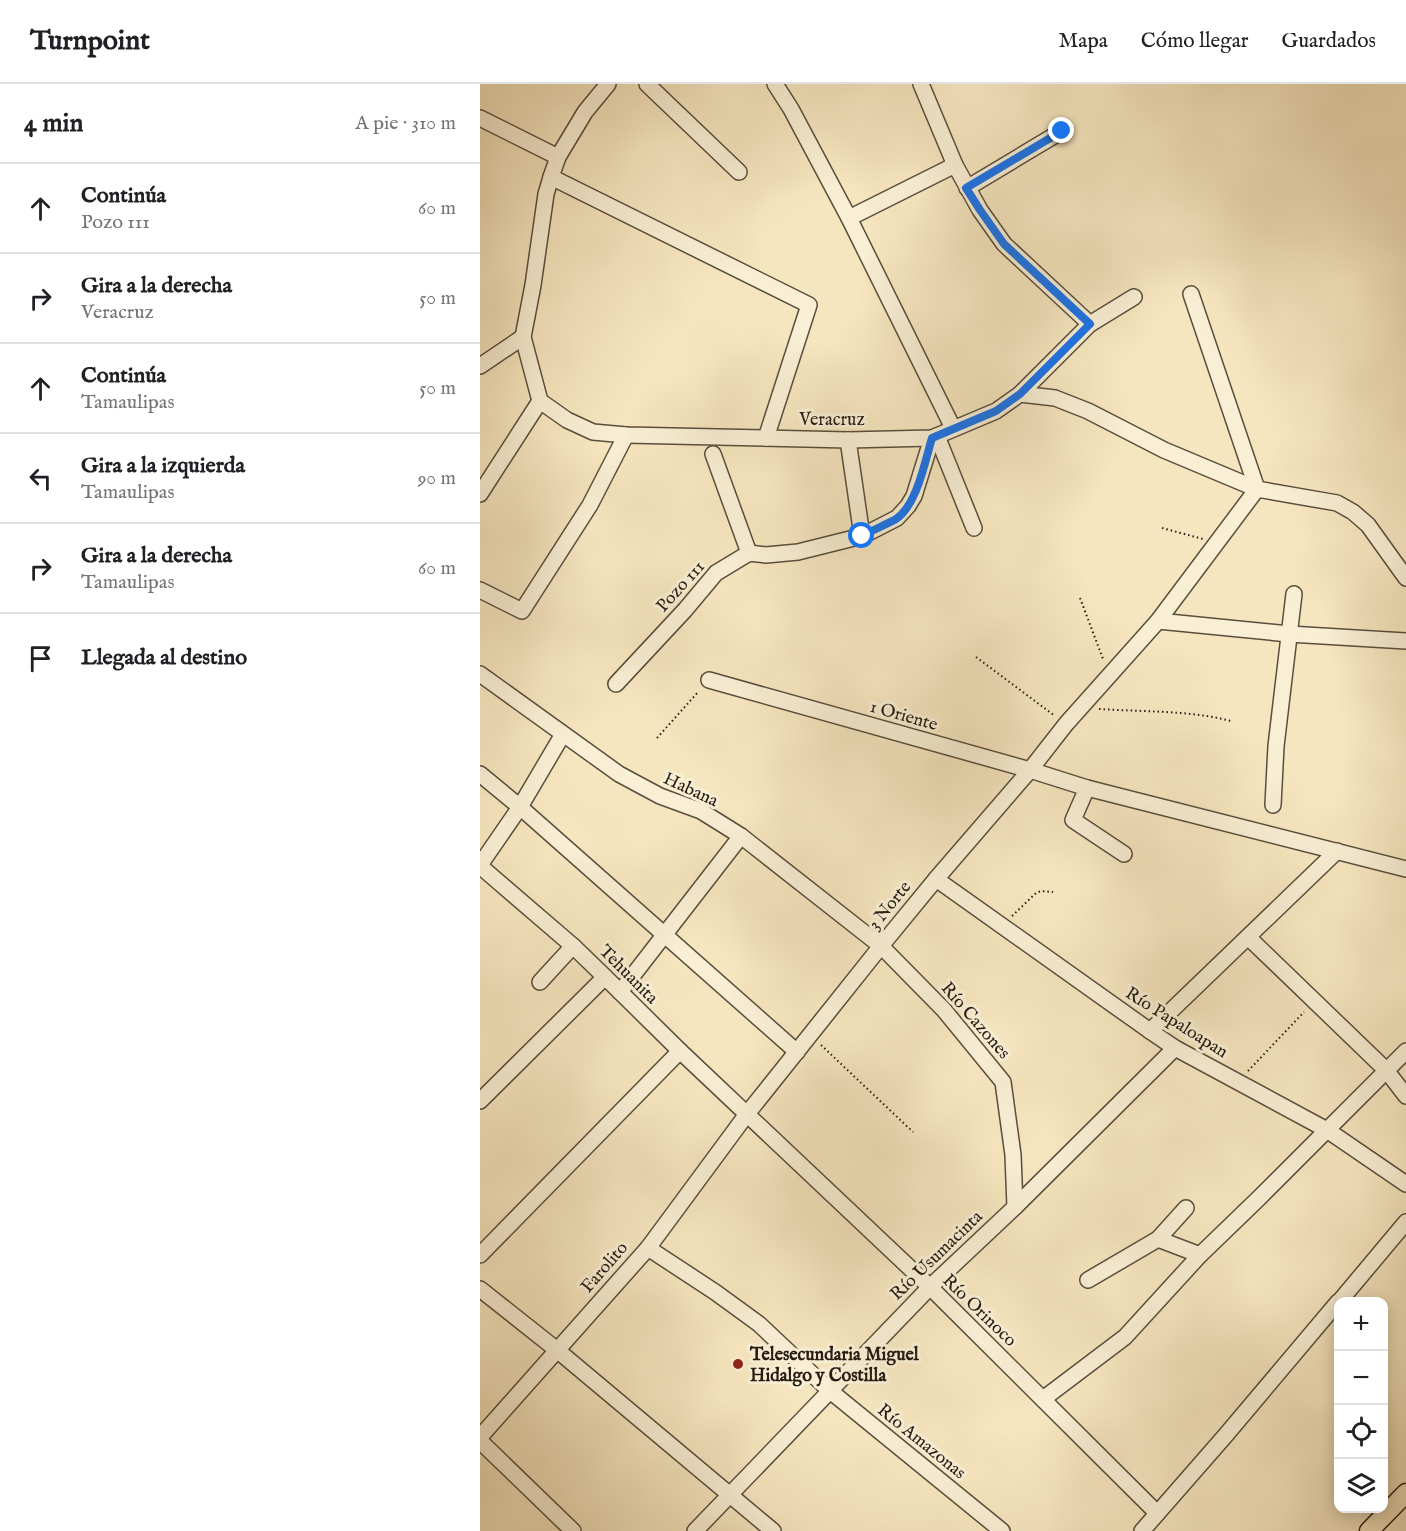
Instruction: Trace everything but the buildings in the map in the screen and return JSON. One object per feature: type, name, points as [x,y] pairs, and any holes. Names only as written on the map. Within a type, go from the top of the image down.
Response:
[{"type":"main road","points":[[1369,1531],[1406,1493]]},
{"type":"street","points":[[480,494],[540,401],[523,337],[546,194],[558,157],[585,112],[608,84]]},
{"type":"street","points":[[647,84],[739,172]]},
{"type":"street","points":[[775,84],[791,109],[849,218],[953,428]]},
{"type":"street","points":[[921,84],[955,165],[980,210],[1004,244],[1090,324]]},
{"type":"street","points":[[480,118],[558,157]]},
{"type":"street","points":[[966,188],[1062,131]]},
{"type":"street","points":[[849,218],[955,165]]},
{"type":"street","points":[[551,177],[809,305],[766,438]]},
{"type":"street","points":[[1191,294],[1257,489]]},
{"type":"street","name":"Veracruz","points":[[540,401],[567,420],[592,432],[626,435],[848,440],[935,437],[996,411],[1020,394],[1090,324],[1134,297]]},
{"type":"street","points":[[480,366],[523,337]]},
{"type":"street","points":[[1020,394],[1055,398],[1088,411],[1164,450],[1257,489],[1336,503],[1353,512],[1368,525],[1406,578]]},
{"type":"street","points":[[480,590],[522,611],[590,505],[626,435]]},
{"type":"street","points":[[935,437],[974,528]]},
{"type":"street","points":[[713,454],[749,553],[766,555],[798,552],[862,536],[897,518],[914,496],[935,437]]},
{"type":"street","points":[[848,440],[862,536]]},
{"type":"street","name":"3 Norte","points":[[747,1114],[936,879],[1066,724],[1082,709],[1158,621],[1257,489]]},
{"type":"street","name":"Pozo 111","points":[[616,684],[716,573],[749,553]]},
{"type":"street","points":[[1273,805],[1276,746],[1294,594]]},
{"type":"street","points":[[1158,621],[1289,634],[1406,641]]},
{"type":"street","name":"Habana","points":[[480,674],[619,774],[660,796],[701,812],[741,836],[881,946]]},
{"type":"street","name":"1 Oriente","points":[[710,680],[1029,770],[1087,789],[1406,869]]},
{"type":"street","points":[[480,866],[520,807],[563,734]]},
{"type":"street","points":[[480,774],[797,1052]]},
{"type":"street","points":[[1087,789],[1073,820],[1124,854]]},
{"type":"street","points":[[620,992],[741,836]]},
{"type":"street","points":[[1150,1031],[1337,851]]},
{"type":"street","name":"Tehuanita","points":[[480,866],[573,946],[747,1114]]},
{"type":"street","name":"Río Papaloapan","points":[[936,879],[1175,1048],[1327,1130],[1406,1184]]},
{"type":"street","points":[[1248,937],[1386,1070],[1406,1096]]},
{"type":"street","points":[[540,982],[573,946]]},
{"type":"street","name":"Río Cazones","points":[[881,946],[944,1010],[1003,1082],[1013,1155],[1015,1207]]},
{"type":"street","points":[[480,1101],[605,976]]},
{"type":"street","name":"Río Usumacinta","points":[[694,1531],[930,1287],[1015,1207],[1175,1048]]},
{"type":"street","points":[[480,1255],[680,1051]]},
{"type":"street","points":[[1043,1399],[1125,1337],[1200,1255],[1406,1051]]},
{"type":"street","name":"Farolito","points":[[480,1439],[648,1248],[747,1114]]},
{"type":"street","name":"Río Orinoco","points":[[747,1114],[930,1287],[1157,1513]]},
{"type":"street","points":[[1088,1280],[1158,1239],[1186,1208]]},
{"type":"street","points":[[1343,1297],[1406,1222]]},
{"type":"street","points":[[1158,1239],[1200,1255]]},
{"type":"street","name":"Río Amazonas","points":[[648,1248],[759,1324],[829,1390],[1002,1531]]},
{"type":"street","points":[[480,1289],[557,1350],[772,1531]]},
{"type":"street","points":[[1142,1531],[1334,1308]]},
{"type":"street","points":[[480,1439],[573,1531]]},
{"type":"path","points":[[1162,528],[1218,543]]},
{"type":"path","points":[[1080,598],[1110,676]]},
{"type":"path","points":[[976,657],[1066,724]]},
{"type":"path","points":[[657,738],[710,680]]},
{"type":"path","points":[[1082,709],[1172,711],[1231,721]]},
{"type":"path","points":[[1002,925],[1036,893],[1053,892]]},
{"type":"path","points":[[1238,1082],[1314,1002]]},
{"type":"path","points":[[811,1035],[913,1132]]},
{"type":"place","name":"Telesecundaria Miguel Hidalgo y Costilla","points":[[738,1364]]},
{"type":"route","points":[[862,536],[897,518],[908,506],[914,496],[932,438],[996,411],[1020,394],[1090,324],[1004,244],[966,188],[1062,131]]}]
